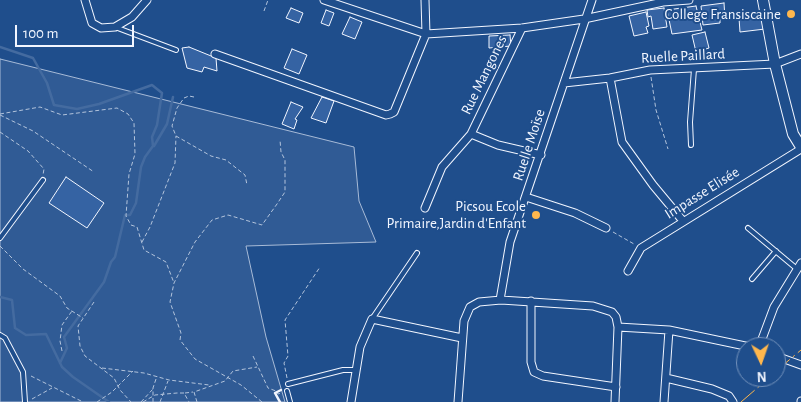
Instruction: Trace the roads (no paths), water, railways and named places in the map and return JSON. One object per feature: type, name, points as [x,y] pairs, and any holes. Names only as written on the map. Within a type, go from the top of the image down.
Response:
[{"type":"street","points":[[85,0],[92,23],[101,28],[115,27],[132,18],[147,0]]},
{"type":"street","points":[[324,0],[426,34],[522,28],[584,19],[663,2],[689,0]]},
{"type":"street","points":[[215,54],[386,115],[394,112],[426,34],[425,0]]},
{"type":"street","name":"Ruelle Moïse","points":[[500,300],[510,242],[592,0]]},
{"type":"street","points":[[763,0],[775,64],[794,134],[801,148]]},
{"type":"street","name":"Rue Mangones","points":[[425,208],[442,167],[471,134],[522,28]]},
{"type":"street","name":"Ruelle Paillard","points":[[564,83],[610,78],[650,70],[775,64],[801,54]]},
{"type":"street","points":[[610,78],[622,142],[652,185],[683,221]]},
{"type":"street","name":"Rue Mangones","points":[[471,134],[498,145],[541,155]]},
{"type":"street","name":"Impasse Elisée","points":[[628,271],[641,248],[801,148]]},
{"type":"street","points":[[526,197],[575,214],[606,228]]},
{"type":"street","points":[[763,337],[774,307],[799,266]]},
{"type":"street","points":[[458,402],[464,322],[470,307],[479,302],[500,300],[592,306],[612,312],[616,317],[618,327],[616,402]]},
{"type":"street","points":[[531,301],[531,362],[534,372],[543,376],[616,387]]},
{"type":"street","points":[[351,402],[360,347],[372,320],[462,338]]},
{"type":"street","points":[[618,327],[669,330],[736,344]]},
{"type":"street","points":[[664,402],[669,330]]},
{"type":"street","points":[[786,360],[801,365]]},
{"type":"street","points":[[666,378],[712,388],[729,396],[733,402]]},
{"type":"lane","points":[[115,27],[176,50]]},
{"type":"lane","points":[[691,146],[690,122],[694,69]]},
{"type":"lane","points":[[0,238],[43,180]]},
{"type":"lane","points":[[748,228],[776,251],[799,266]]},
{"type":"lane","points":[[752,279],[776,251]]},
{"type":"lane","points":[[372,320],[417,253]]},
{"type":"lane","points":[[0,335],[5,338],[23,372],[26,402]]},
{"type":"lane","points":[[288,384],[342,370],[355,370]]},
{"type":"lane","points":[[287,391],[290,402]]},
{"type":"waterway","points":[[0,47],[33,58],[47,83],[54,105],[77,109],[99,104],[152,85],[162,93],[157,125],[152,137],[153,146],[141,167],[136,203],[130,215],[125,215],[115,257],[111,262],[104,282],[64,337],[67,348],[60,363]]},
{"type":"waterway","points":[[154,146],[167,124],[173,97]]},
{"type":"waterway","points":[[0,297],[12,300],[15,328],[26,335],[46,334],[62,367],[109,402]]},
{"type":"place","name":"College Fransiscaine","points":[[791,14]]},
{"type":"place","name":"Picsou Ecole Primaire,Jardin d'Enfant","points":[[536,215]]}]
